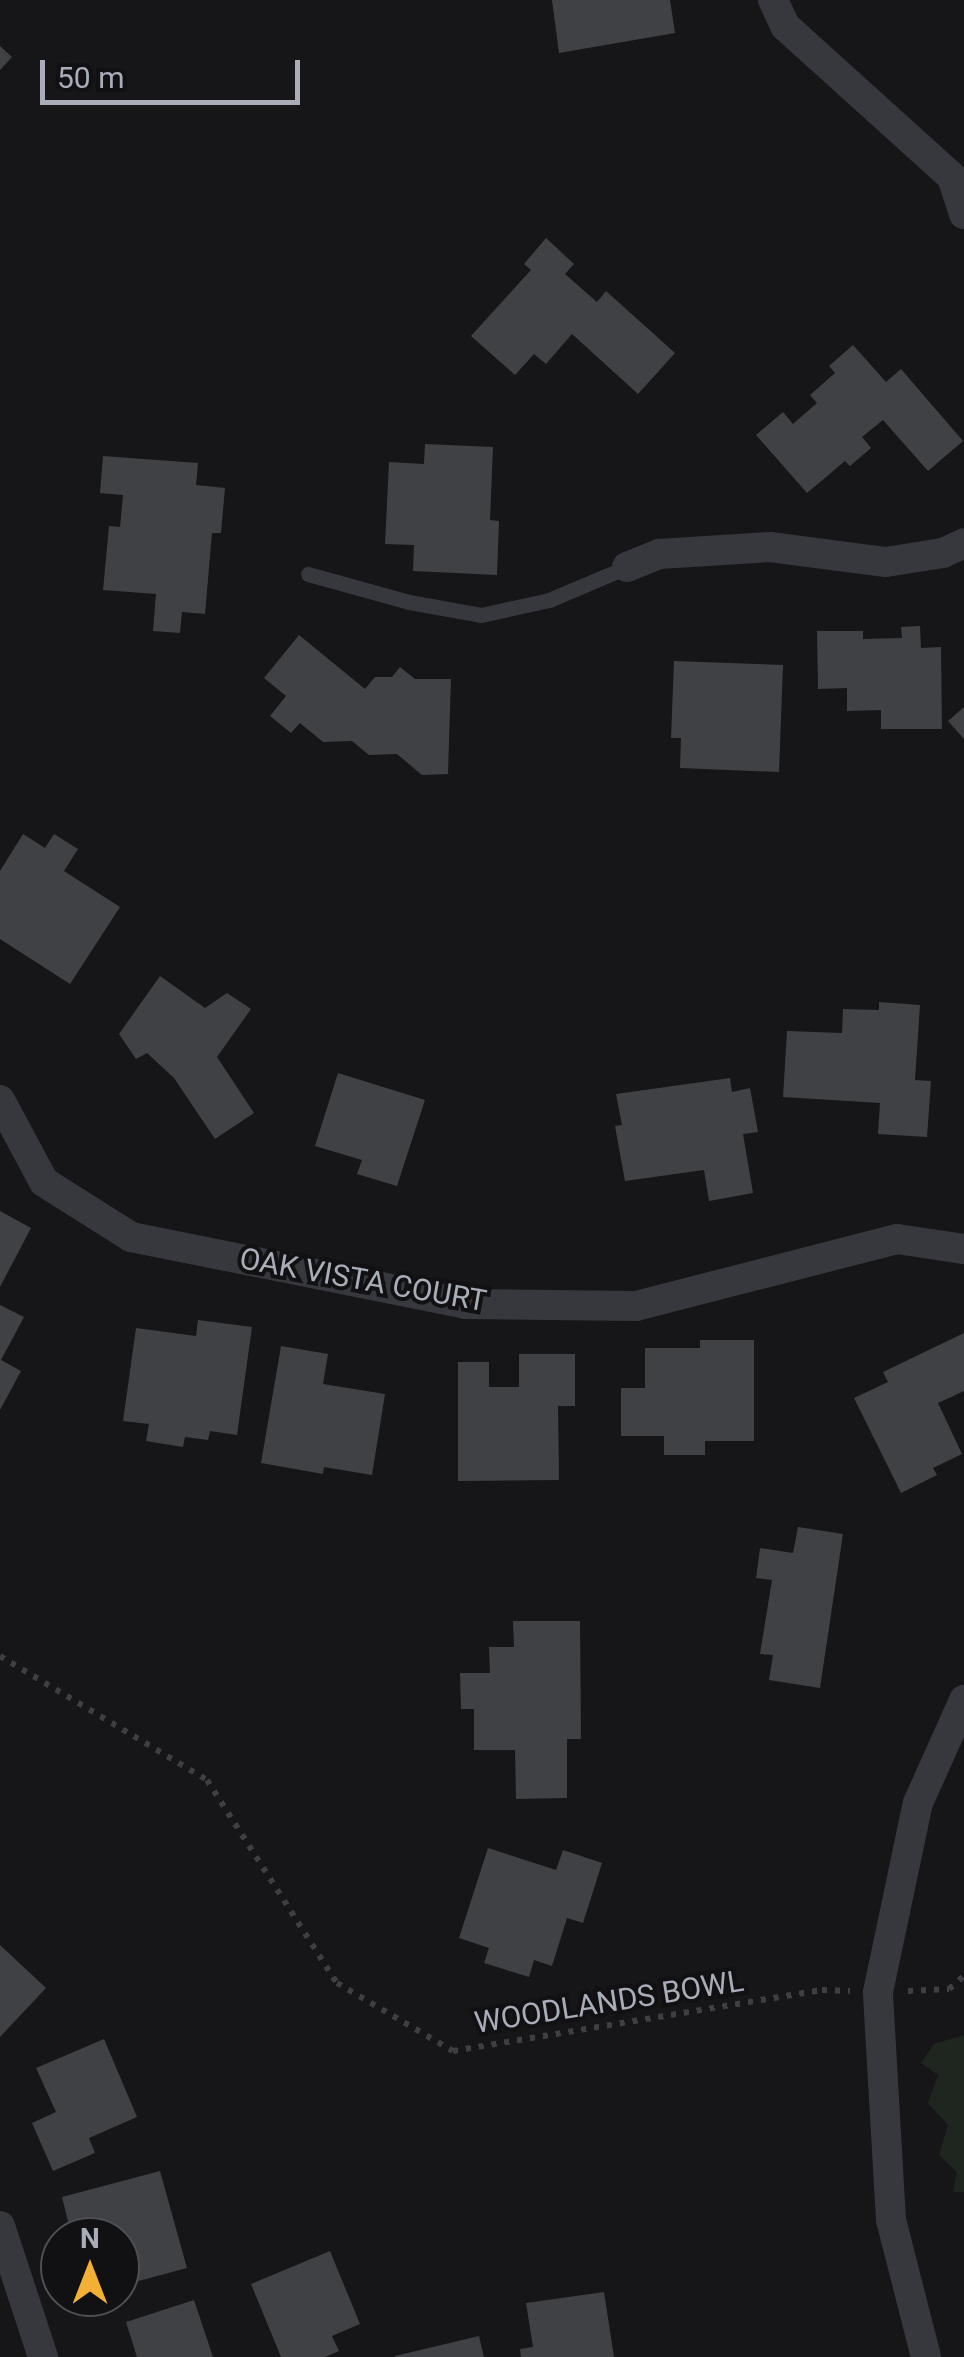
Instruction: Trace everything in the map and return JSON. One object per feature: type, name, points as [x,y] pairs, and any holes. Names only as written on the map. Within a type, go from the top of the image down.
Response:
[{"type":"street","points":[[773,0],[785,26],[952,177],[964,214]]},
{"type":"street","points":[[626,567],[659,554],[770,546],[886,562],[943,553],[964,543]]},
{"type":"street","name":"OAK VISTA COURT","points":[[0,1100],[44,1182],[132,1236],[466,1304],[636,1306],[898,1239],[964,1248]]},
{"type":"street","points":[[926,2357],[891,2220],[878,1992],[918,1802],[964,1700]]},
{"type":"street","points":[[0,2226],[42,2357]]},
{"type":"lane","points":[[308,574],[409,602],[480,615],[549,600],[626,567]]},
{"type":"path","name":"WOODLANDS BOWL","points":[[0,1656],[206,1780],[337,1983],[453,2051],[822,1990],[949,1989],[964,1976]]},
{"type":"shaded area","points":[[964,2035],[964,2192],[953,2192],[957,2172],[939,2155],[948,2125],[928,2103],[938,2075],[921,2063],[934,2044]]},
{"type":"building","points":[[552,0],[670,0],[675,33],[559,53]]},
{"type":"building","points":[[0,46],[12,57],[0,70]]},
{"type":"building","points":[[546,238],[574,264],[565,274],[597,302],[606,291],[675,353],[638,394],[572,334],[546,364],[534,354],[515,375],[471,336],[531,270],[524,264]]},
{"type":"building","points":[[853,345],[886,382],[901,369],[963,441],[928,471],[883,420],[862,437],[871,448],[850,466],[845,461],[807,493],[756,435],[783,412],[793,424],[817,403],[810,395],[835,373],[829,366]]},
{"type":"building","points":[[425,444],[493,447],[490,520],[499,521],[497,575],[413,571],[414,545],[385,544],[389,462],[424,464]]},
{"type":"building","points":[[103,456],[198,463],[196,485],[225,488],[221,533],[212,533],[205,614],[182,612],[180,633],[153,631],[156,594],[103,590],[109,526],[120,527],[123,495],[100,493]]},
{"type":"building","points":[[920,626],[921,648],[941,647],[942,729],[881,729],[881,710],[847,711],[847,688],[818,689],[817,631],[863,631],[863,639],[902,638],[901,627]]},
{"type":"building","points":[[299,635],[365,689],[375,677],[392,677],[400,667],[415,679],[451,679],[448,774],[422,775],[397,754],[369,755],[352,741],[323,742],[300,723],[291,733],[270,716],[286,696],[264,678]]},
{"type":"building","points":[[674,661],[783,665],[779,772],[680,768],[681,738],[671,738]]},
{"type":"building","points":[[964,707],[964,739],[948,721]]},
{"type":"building","points":[[23,834],[45,848],[54,834],[78,849],[64,871],[120,907],[70,984],[0,939],[0,871]]},
{"type":"building","points":[[160,976],[205,1008],[227,993],[251,1009],[217,1057],[254,1113],[215,1139],[174,1078],[147,1053],[136,1059],[119,1034]]},
{"type":"building","points":[[879,1002],[920,1005],[915,1080],[931,1081],[927,1137],[878,1134],[880,1103],[783,1097],[787,1031],[842,1033],[843,1009],[879,1010]]},
{"type":"building","points":[[338,1073],[425,1100],[397,1186],[357,1174],[362,1160],[315,1146]]},
{"type":"building","points":[[730,1078],[732,1092],[750,1088],[758,1132],[743,1134],[753,1193],[709,1201],[704,1170],[625,1181],[615,1126],[622,1125],[616,1094]]},
{"type":"building","points":[[0,1211],[31,1228],[0,1287]]},
{"type":"building","points":[[0,1305],[24,1317],[1,1360],[21,1371],[0,1410]]},
{"type":"building","points":[[198,1320],[252,1327],[237,1435],[210,1431],[208,1440],[185,1437],[183,1447],[146,1441],[149,1424],[123,1421],[136,1328],[196,1336]]},
{"type":"building","points":[[964,1333],[964,1391],[938,1403],[962,1454],[933,1468],[937,1475],[901,1493],[854,1398],[888,1382],[883,1372]]},
{"type":"building","points":[[700,1340],[754,1340],[754,1441],[705,1441],[705,1455],[664,1455],[664,1436],[621,1436],[621,1388],[645,1388],[645,1348],[700,1348]]},
{"type":"building","points":[[281,1346],[328,1354],[323,1384],[385,1394],[372,1475],[324,1467],[323,1474],[261,1463]]},
{"type":"building","points":[[519,1354],[575,1354],[575,1406],[558,1406],[559,1480],[458,1481],[458,1362],[489,1362],[489,1387],[519,1387]]},
{"type":"building","points":[[798,1527],[843,1534],[820,1688],[769,1680],[773,1655],[760,1654],[772,1580],[756,1578],[760,1548],[793,1553]]},
{"type":"building","points":[[513,1621],[580,1621],[581,1739],[567,1739],[567,1798],[516,1799],[515,1750],[474,1750],[474,1709],[461,1709],[460,1673],[490,1673],[489,1647],[514,1647]]},
{"type":"building","points":[[488,1848],[556,1870],[563,1850],[602,1863],[583,1923],[567,1918],[552,1966],[534,1960],[529,1977],[484,1963],[489,1948],[459,1938]]},
{"type":"building","points":[[0,1945],[46,1988],[0,2037]]},
{"type":"building","points":[[104,2039],[137,2117],[89,2138],[95,2153],[53,2171],[32,2123],[56,2112],[36,2068]]},
{"type":"building","points":[[160,2171],[187,2268],[140,2281],[140,2217],[67,2217],[62,2197]]},
{"type":"building","points":[[330,2251],[360,2324],[332,2336],[339,2351],[325,2357],[281,2357],[251,2284]]},
{"type":"building","points":[[604,2292],[614,2357],[521,2357],[520,2349],[533,2347],[526,2303]]},
{"type":"building","points":[[194,2300],[213,2357],[137,2357],[126,2322]]},
{"type":"building","points":[[479,2336],[484,2357],[395,2357],[395,2356]]}]
